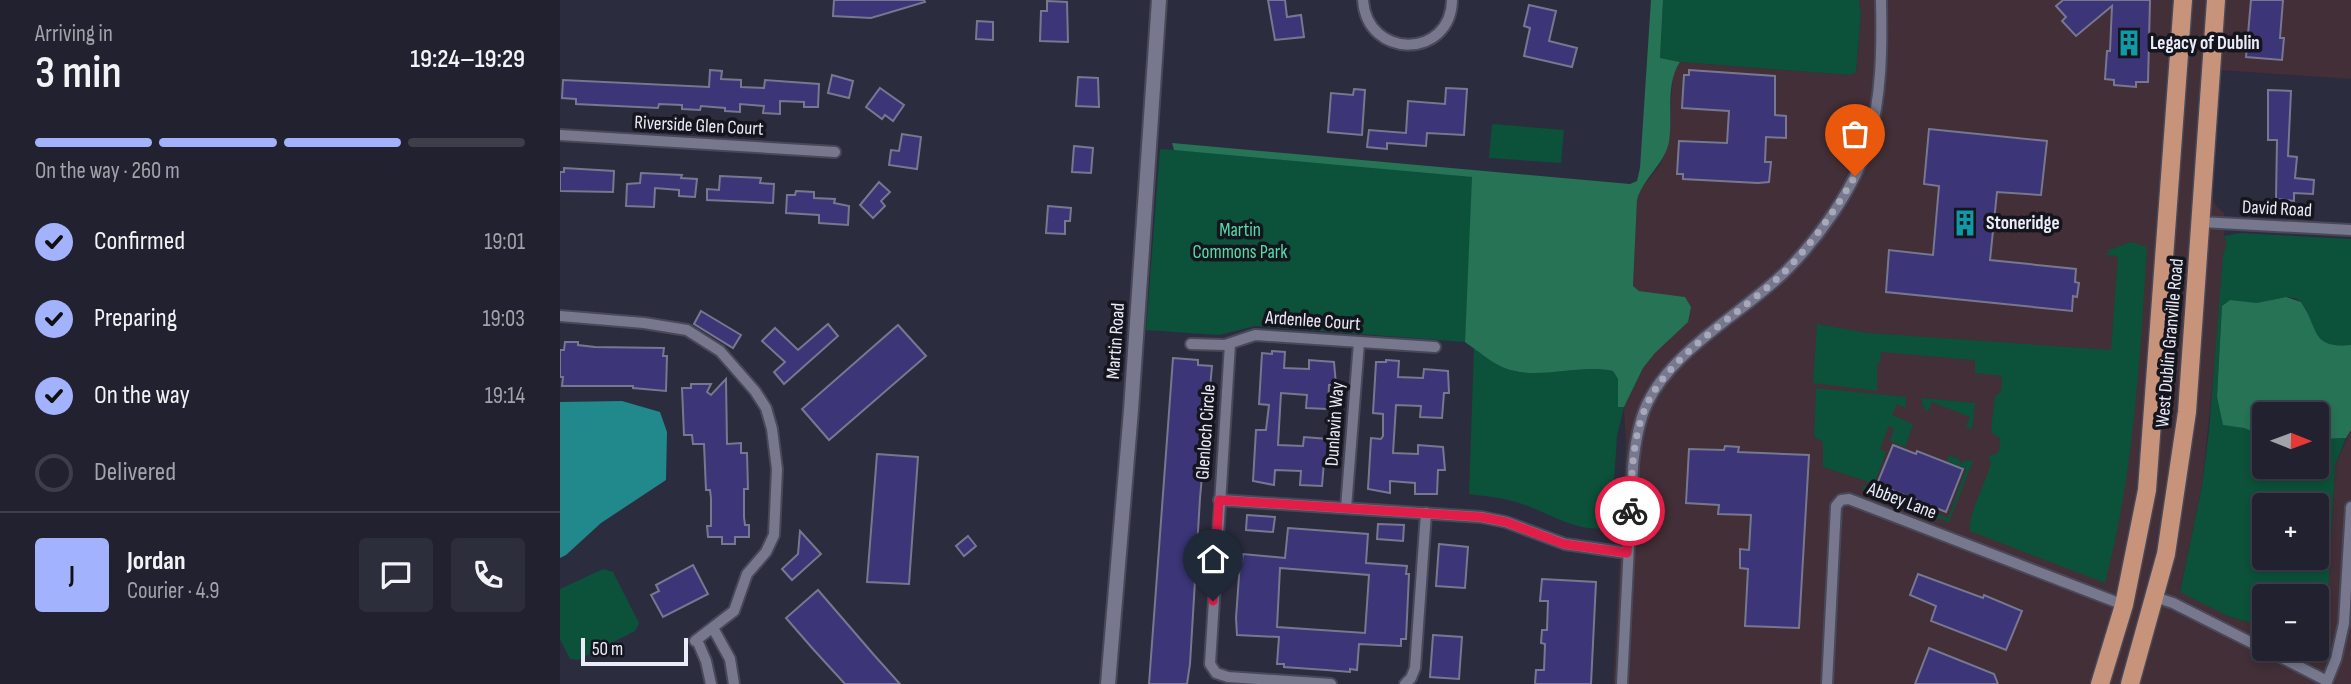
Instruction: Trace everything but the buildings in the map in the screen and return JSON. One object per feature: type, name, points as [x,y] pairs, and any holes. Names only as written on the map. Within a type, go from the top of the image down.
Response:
[{"type":"main road","name":"West Dublin Granville Road","points":[[2100,684],[2124,604],[2142,525],[2151,461],[2183,0]]},
{"type":"main road","name":"West Dublin Granville Road","points":[[2130,684],[2155,597],[2173,517],[2184,438],[2216,0]]},
{"type":"street","name":"Martin Road","points":[[1108,684],[1132,396],[1159,0]]},
{"type":"street","points":[[1363,0],[1366,18],[1380,36],[1396,44],[1407,45],[1426,41],[1441,32],[1449,22],[1452,0]]},
{"type":"street","points":[[1622,684],[1634,452],[1641,421],[1655,390],[1680,360],[1793,263],[1820,229],[1855,176],[1868,144],[1875,115],[1881,0]]},
{"type":"street","name":"Riverside Glen Court","points":[[560,135],[835,152]]},
{"type":"street","name":"David Road","points":[[2201,222],[2351,230]]},
{"type":"street","points":[[560,316],[645,323],[687,330],[720,351],[755,391],[766,408],[772,429],[777,468],[774,535],[766,552],[747,574],[734,611],[696,640],[706,661],[711,684]]},
{"type":"street","name":"Ardenlee Court","points":[[1191,344],[1230,344],[1255,335],[1435,347]]},
{"type":"street","name":"Dunlavin Way","points":[[1346,508],[1359,342]]},
{"type":"street","name":"Glenloch Circle","points":[[1230,344],[1209,651],[1212,669],[1220,676],[1331,684]]},
{"type":"street","name":"Abbey Lane","points":[[1827,684],[1836,506],[1841,500],[1849,499],[2124,604]]},
{"type":"street","points":[[1219,500],[1495,519],[1564,544],[1627,553]]},
{"type":"street","points":[[2288,661],[2327,682],[2344,624],[2351,507]]},
{"type":"street","points":[[1405,684],[1414,673],[1416,661],[1426,513]]},
{"type":"street","points":[[2155,597],[2174,603],[2252,642]]},
{"type":"street","points":[[713,628],[726,648],[734,674],[734,684]]},
{"type":"shaded area","points":[[1651,0],[1663,0],[1660,58],[1680,62],[1671,90],[1669,142],[1663,158],[1637,200],[1633,286],[1639,291],[1685,297],[1691,307],[1688,322],[1643,368],[1624,407],[1618,407],[1618,379],[1613,371],[1515,371],[1497,365],[1465,342],[1472,177],[1174,150],[1172,143],[1630,184],[1637,181],[1640,168]]},
{"type":"shaded area","points":[[1859,0],[2351,0],[2351,79],[2221,70],[2212,195],[2215,205],[2224,213],[2224,236],[2227,244],[2202,486],[2180,591],[2228,616],[2252,623],[2252,661],[2329,661],[2329,584],[2335,465],[2351,430],[2351,684],[1613,684],[1626,443],[1624,407],[1684,297],[1639,291],[1633,287],[1637,200],[1640,190],[1660,165],[1668,144],[1673,72],[1680,62],[1850,75],[1856,71],[1861,13]]},
{"type":"shaded area","points":[[2286,297],[2301,302],[2322,340],[2328,344],[2351,345],[2351,430],[2346,438],[2329,439],[2329,402],[2252,402],[2252,431],[2223,425],[2217,397],[2222,306],[2230,300],[2257,303]]},
{"type":"shaded area","points":[[622,401],[660,412],[667,432],[666,480],[601,523],[560,558],[560,402]]},
{"type":"green space","points":[[1663,0],[1859,0],[1861,13],[1856,72],[1850,75],[1680,62],[1660,58]]},
{"type":"green space","points":[[1492,124],[1564,130],[1561,163],[1489,158]]},
{"type":"green space","name":"Martin Commons Park","points":[[1160,149],[1473,177],[1465,342],[1255,326],[1219,335],[1146,330]]},
{"type":"green space","points":[[2240,233],[2351,239],[2351,345],[2333,345],[2322,340],[2314,331],[2304,305],[2295,298],[2284,297],[2257,303],[2230,300],[2222,306],[2217,397],[2223,424],[2252,431],[2252,480],[2329,480],[2329,439],[2346,438],[2335,465],[2329,584],[2252,584],[2252,623],[2228,616],[2180,592],[2202,486],[2223,254],[2227,244],[2224,236]]},
{"type":"green space","points":[[2131,242],[2147,247],[2142,332],[2123,500],[2105,583],[1970,531],[1972,515],[1989,470],[1991,461],[1988,460],[1999,452],[2000,438],[1991,430],[1995,396],[2001,391],[2002,376],[1975,373],[1975,360],[1881,352],[1880,363],[1877,364],[1877,391],[1813,383],[1817,324],[1868,333],[2111,350],[2118,256],[2106,255],[2109,250]]},
{"type":"green space","points":[[1474,348],[1499,365],[1515,371],[1613,371],[1618,378],[1618,406],[1624,407],[1617,436],[1611,526],[1586,528],[1512,501],[1469,494]]},
{"type":"green space","points":[[1816,388],[1906,397],[1906,408],[1897,404],[1892,415],[1913,424],[1905,447],[1890,441],[1894,428],[1889,426],[1880,449],[1886,452],[1873,488],[1913,504],[1911,508],[1862,489],[1863,485],[1871,488],[1872,483],[1823,467],[1823,442],[1814,437]]},
{"type":"green space","points":[[1921,398],[1975,403],[1972,429],[1966,427],[1970,417],[1932,402],[1928,411],[1925,411]]},
{"type":"green space","points":[[1949,455],[1960,460],[1962,464],[1964,460],[1973,461],[1949,522],[1931,516],[1933,512],[1948,518],[1966,469],[1947,461]]},
{"type":"green space","points":[[603,569],[613,572],[639,623],[635,631],[578,660],[570,659],[560,639],[560,589]]},
{"type":"way so far","points":[[1630,511],[1634,452],[1641,421],[1655,390],[1680,360],[1793,263],[1820,229],[1855,176]]},
{"type":"place","name":"Legacy of Dublin","points":[[2129,43]]},
{"type":"place","name":"Stoneridge","points":[[1965,223]]},
{"type":"route","points":[[1213,601],[1219,500],[1481,517],[1506,522],[1564,544],[1627,553],[1630,511]]}]
